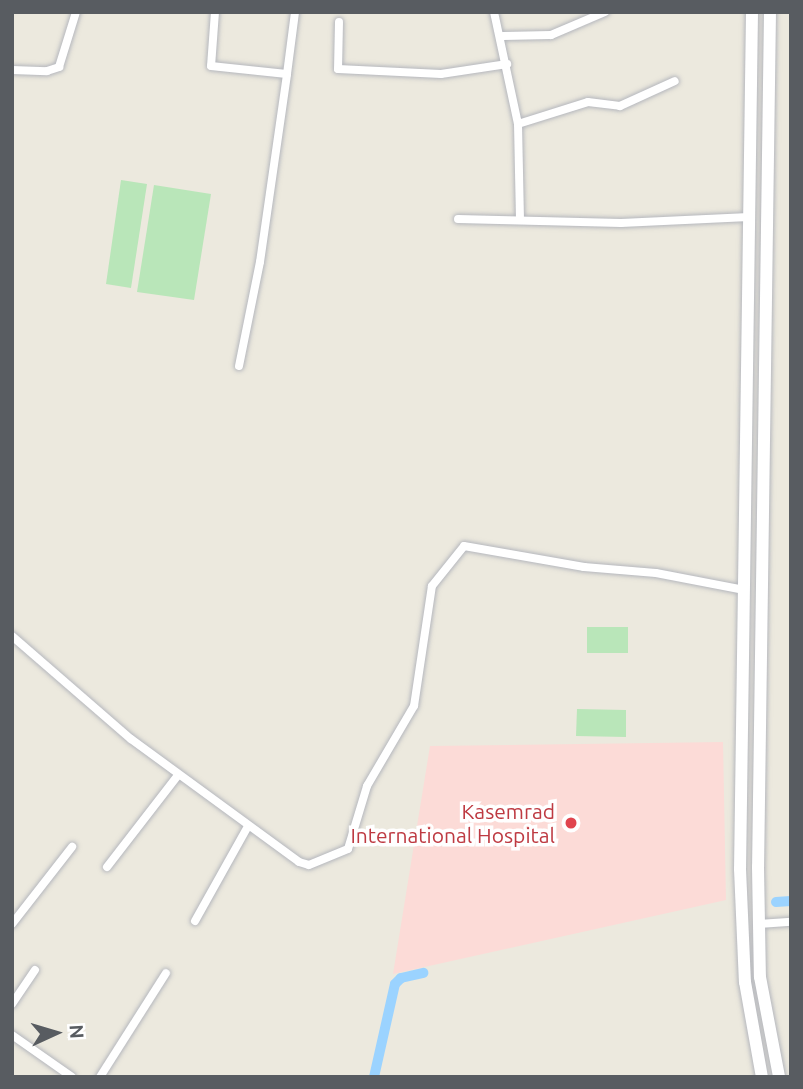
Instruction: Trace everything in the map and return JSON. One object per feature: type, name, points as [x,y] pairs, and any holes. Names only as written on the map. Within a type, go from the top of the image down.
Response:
[{"type":"street","points":[[12,70],[47,71],[59,67],[76,12]]},
{"type":"street","points":[[215,12],[211,66],[288,74]]},
{"type":"street","points":[[239,366],[260,262],[295,12]]},
{"type":"street","points":[[494,12],[503,36],[518,124],[520,220]]},
{"type":"street","points":[[503,36],[551,35],[605,12]]},
{"type":"street","points":[[752,12],[742,764],[743,941],[762,1077]]},
{"type":"street","points":[[769,12],[759,924],[760,977],[779,1077]]},
{"type":"street","points":[[338,22],[338,69],[441,74],[507,64]]},
{"type":"street","points":[[518,124],[588,102],[620,106],[675,81]]},
{"type":"street","points":[[458,219],[621,223],[749,217]]},
{"type":"street","points":[[12,636],[178,775],[248,826],[309,865],[328,861],[348,849],[367,786],[414,706],[432,586],[464,546],[584,567],[656,573],[744,590]]},
{"type":"street","points":[[742,764],[759,764]]},
{"type":"street","points":[[107,867],[178,775]]},
{"type":"street","points":[[195,921],[248,826]]},
{"type":"street","points":[[12,924],[72,847]]},
{"type":"street","points":[[759,924],[791,922]]},
{"type":"street","points":[[12,1004],[35,970]]},
{"type":"street","points":[[100,1077],[166,973]]},
{"type":"street","points":[[12,1035],[57,1073],[72,1077]]},
{"type":"shaded area","name":"Kasemrad International Hospital","points":[[723,742],[726,900],[393,974],[430,746]]},
{"type":"green space","points":[[121,180],[147,184],[131,288],[106,284]]},
{"type":"green space","points":[[154,185],[211,194],[194,300],[137,292]]},
{"type":"green space","points":[[587,627],[628,627],[628,653],[587,653]]},
{"type":"green space","points":[[577,709],[626,710],[626,737],[576,736]]},
{"type":"waterway","points":[[776,902],[791,901]]},
{"type":"waterway","points":[[374,1077],[395,984],[401,978],[423,973]]},
{"type":"place","name":"Kasemrad International Hospital","points":[[571,823]]}]
